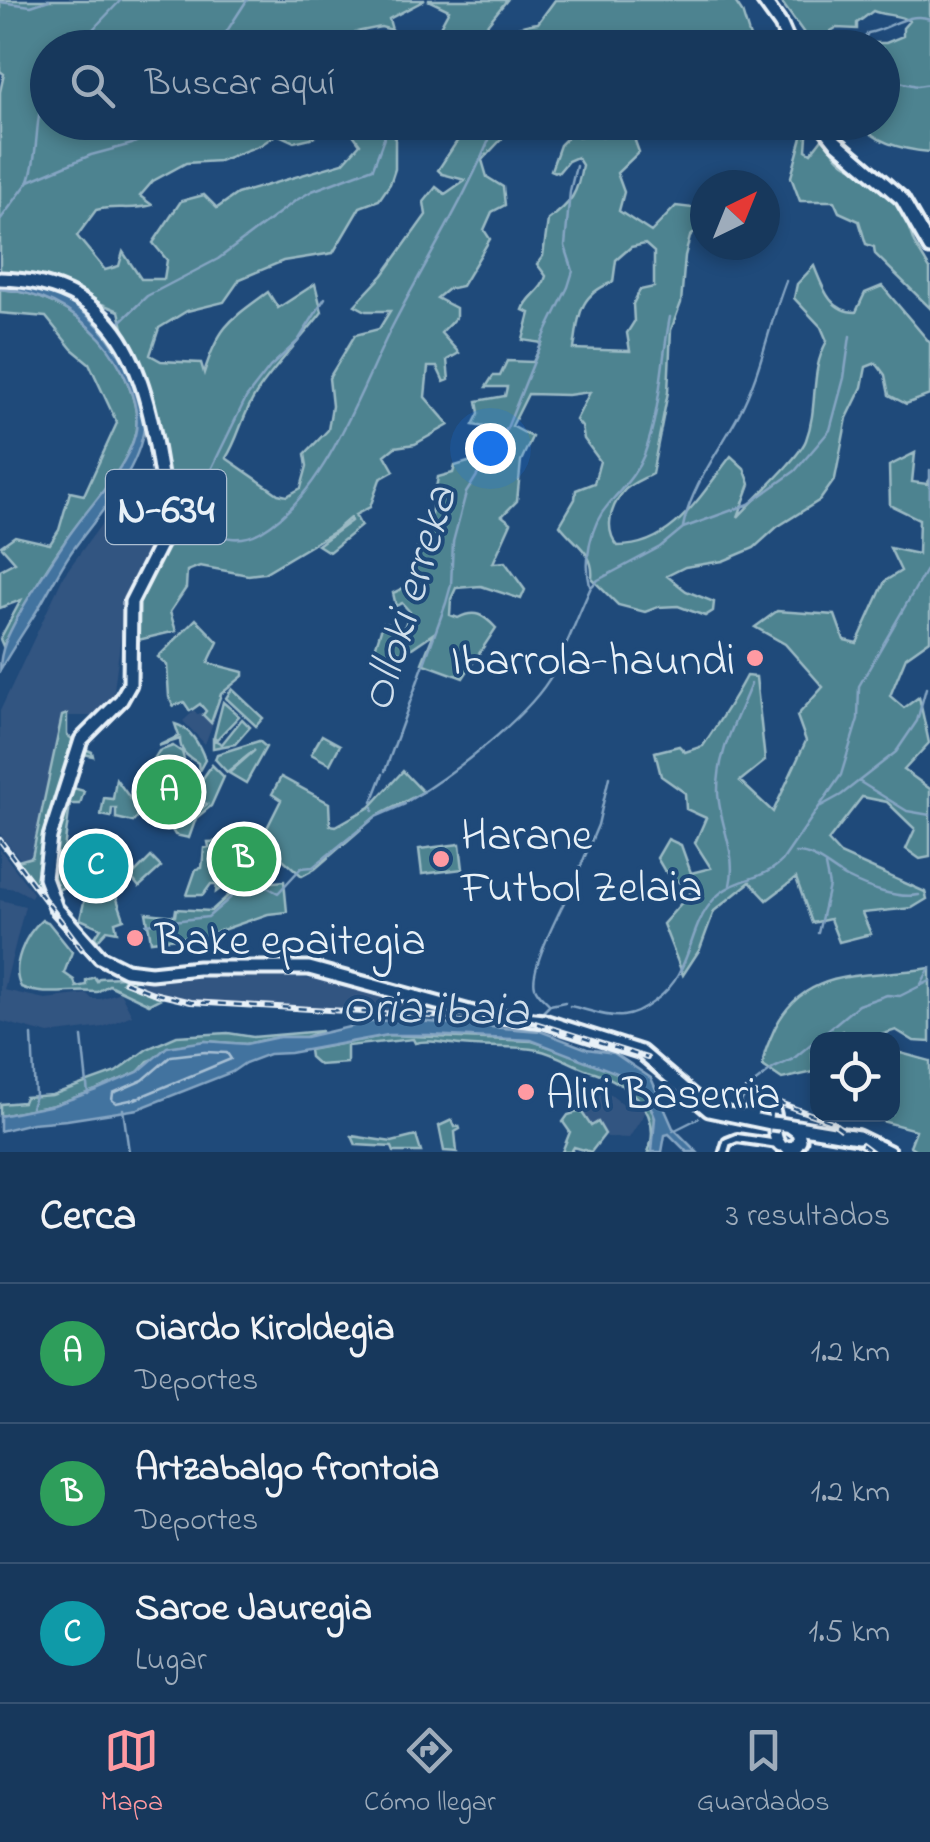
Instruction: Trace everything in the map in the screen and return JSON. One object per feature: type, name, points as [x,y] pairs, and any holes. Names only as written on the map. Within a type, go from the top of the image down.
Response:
[{"type":"highway","points":[[766,0],[788,30]]},
{"type":"highway","points":[[835,140],[902,199],[930,248]]},
{"type":"highway","points":[[842,140],[896,185],[930,235]]},
{"type":"highway","name":"N-634","points":[[0,278],[36,282],[66,292],[90,306],[132,354],[142,381],[168,526],[132,597],[133,667],[129,687],[88,731],[77,749],[47,850],[45,878],[51,898],[60,914],[96,953],[115,966],[150,973],[302,968],[477,1014],[544,1020],[642,1052],[703,1107],[718,1114],[852,1136],[890,1152]]},
{"type":"highway","points":[[739,1118],[748,1116],[760,1103],[772,1107],[775,1125],[768,1139],[759,1142]]},
{"type":"highway","points":[[775,1125],[797,1130],[800,1138],[790,1149]]},
{"type":"highway","points":[[775,1125],[790,1149]]},
{"type":"highway","points":[[790,1149],[813,1130]]},
{"type":"street","points":[[724,1152],[733,1138],[790,1149]]},
{"type":"shaded area","points":[[111,511],[159,536],[126,595],[113,698],[94,716],[62,716],[32,858],[20,859],[0,834],[0,711],[64,575]]},
{"type":"shaded area","points":[[194,711],[198,715],[206,711],[214,720],[205,744],[183,721]]},
{"type":"shaded area","points":[[0,849],[33,893],[31,897],[16,889],[0,887]]},
{"type":"shaded area","points":[[0,900],[25,906],[4,990],[45,999],[87,994],[100,999],[120,992],[132,1015],[103,1027],[49,1034],[0,1021]]},
{"type":"shaded area","points":[[201,977],[324,980],[417,1008],[417,1014],[179,999],[141,989],[140,982]]},
{"type":"shaded area","points":[[605,1090],[622,1104],[636,1094],[646,1111],[629,1138],[607,1137],[598,1122],[591,1127],[581,1111]]},
{"type":"green space","points":[[0,0],[425,0],[389,19],[392,30],[30,30],[30,140],[268,140],[219,161],[186,163],[153,181],[140,196],[152,205],[96,210],[77,236],[105,270],[119,266],[123,252],[141,279],[164,279],[167,260],[153,243],[181,201],[204,195],[217,208],[237,194],[343,163],[360,144],[357,140],[395,140],[395,169],[390,184],[379,200],[360,207],[333,253],[283,261],[240,279],[224,302],[187,311],[159,328],[150,355],[161,361],[201,363],[204,373],[221,334],[244,310],[268,292],[278,308],[315,284],[322,312],[256,394],[226,458],[278,494],[287,496],[301,488],[307,466],[305,454],[328,430],[332,406],[329,378],[355,335],[379,329],[390,311],[366,311],[355,305],[383,275],[426,215],[424,202],[436,187],[445,194],[465,180],[438,170],[458,140],[501,140],[482,160],[487,177],[503,187],[505,205],[492,212],[484,230],[490,239],[462,286],[448,289],[437,298],[456,308],[456,317],[441,333],[459,353],[447,360],[449,380],[444,382],[437,367],[428,367],[425,397],[449,425],[385,455],[394,471],[380,479],[370,507],[355,515],[361,526],[329,552],[318,545],[350,518],[264,573],[248,575],[200,566],[187,571],[186,588],[170,612],[176,631],[134,641],[133,615],[138,592],[165,540],[144,417],[119,311],[53,284],[0,276],[0,92],[4,74],[0,71]]},
{"type":"green space","points":[[428,0],[507,0],[483,30],[438,30],[449,10]]},
{"type":"green space","points":[[555,0],[734,0],[748,30],[511,30],[538,23]]},
{"type":"green space","points":[[780,0],[930,0],[930,152],[882,140],[900,140],[900,37],[909,21],[873,11],[857,23],[857,29],[802,30]]},
{"type":"green space","points":[[565,140],[636,140],[639,152],[617,173],[624,192],[619,211],[651,232],[676,206],[690,208],[681,303],[671,330],[668,392],[652,474],[626,489],[615,505],[610,526],[618,546],[638,544],[670,528],[697,501],[731,456],[744,468],[750,484],[738,517],[802,448],[810,427],[818,365],[827,341],[821,327],[794,298],[797,284],[814,266],[829,297],[847,311],[856,312],[865,293],[882,286],[930,343],[930,395],[906,404],[889,395],[885,375],[876,363],[866,367],[862,387],[847,418],[835,479],[820,500],[777,527],[754,548],[723,561],[685,567],[667,576],[686,591],[714,602],[713,611],[705,616],[678,606],[645,612],[618,605],[592,579],[587,555],[560,525],[576,490],[594,483],[600,461],[576,420],[590,392],[528,394],[512,426],[532,437],[521,461],[517,501],[502,516],[511,523],[493,563],[505,562],[525,590],[521,599],[481,586],[456,588],[450,615],[479,615],[496,628],[463,678],[422,663],[434,633],[403,654],[395,650],[380,655],[374,652],[383,623],[404,628],[410,612],[402,603],[396,606],[393,593],[414,583],[414,554],[428,531],[438,477],[475,460],[485,427],[473,425],[479,413],[477,401],[505,396],[507,387],[486,387],[493,376],[500,376],[507,361],[533,362],[542,343],[523,340],[530,313],[523,310],[546,276],[537,264],[543,256],[548,220],[572,197],[582,165],[577,157],[558,173],[551,170]],"holes":[[[645,244],[654,252],[654,287],[640,290],[633,304],[634,322],[627,333],[630,351],[574,349],[587,300],[613,282],[616,260],[631,247]]]},
{"type":"green space","points":[[801,140],[807,140],[806,150],[811,153],[821,140],[827,140],[839,158],[896,204],[930,269],[930,308],[875,254],[874,247],[866,244],[859,221],[839,212],[834,201],[800,201],[791,177]]},
{"type":"green space","points":[[0,289],[55,304],[101,339],[129,386],[136,413],[129,452],[49,565],[3,646],[0,639],[21,600],[0,608],[0,570],[15,562],[1,546],[15,536],[50,544],[59,530],[70,492],[84,495],[117,423],[89,363],[46,317],[0,313]]},
{"type":"green space","points":[[915,453],[912,482],[927,484],[930,479],[930,640],[906,657],[890,696],[904,708],[919,697],[929,743],[904,770],[930,789],[930,857],[920,859],[906,849],[915,829],[887,802],[862,797],[828,841],[840,854],[925,892],[927,899],[912,908],[862,913],[871,934],[839,942],[830,919],[812,923],[796,878],[767,900],[750,882],[714,911],[700,949],[683,975],[663,924],[691,892],[664,870],[657,858],[668,839],[681,845],[691,873],[711,868],[695,843],[706,818],[686,809],[685,793],[661,776],[655,752],[679,746],[685,752],[703,746],[746,676],[756,677],[765,761],[740,781],[773,812],[806,741],[797,716],[823,687],[785,644],[755,627],[777,611],[835,615],[844,640],[857,643],[885,581],[901,571],[890,548],[918,554],[919,519],[890,505],[889,466]]},
{"type":"green space","points":[[196,619],[218,642],[208,663],[243,672],[221,694],[211,723],[200,704],[190,711],[184,702],[173,706],[167,665],[158,657]]},
{"type":"green space","points":[[232,689],[263,718],[256,726],[226,698]]},
{"type":"green space","points":[[223,702],[239,716],[217,739],[214,737]]},
{"type":"green space","points":[[67,714],[67,735],[77,743],[44,850],[46,893],[42,894],[18,861],[32,857],[62,716]]},
{"type":"green space","points":[[242,719],[250,727],[235,744],[213,748],[213,739],[222,744]]},
{"type":"green space","points":[[175,724],[190,733],[200,749],[205,760],[199,771],[198,763],[187,756],[180,739],[158,746],[179,736]]},
{"type":"green space","points":[[322,735],[340,745],[330,764],[311,754]]},
{"type":"green space","points":[[259,741],[266,747],[246,783],[229,773],[255,750],[227,772],[215,759],[217,754]]},
{"type":"green space","points":[[173,746],[184,759],[179,766],[167,766],[186,775],[178,787],[166,782],[160,791],[154,791],[152,786],[154,796],[170,804],[153,813],[140,782],[159,751]]},
{"type":"green space","points":[[83,748],[93,756],[84,754],[73,788],[84,791],[80,804],[70,804],[64,850],[96,854],[98,860],[90,864],[93,872],[78,881],[80,885],[97,878],[100,883],[88,888],[75,886],[74,882],[52,893],[50,848]]},
{"type":"green space","points":[[212,765],[224,777],[211,806],[196,818],[189,838],[175,835],[172,830],[184,805],[197,812],[207,804],[192,794]]},
{"type":"green space","points":[[403,771],[423,792],[375,817],[302,876],[261,840],[281,800],[272,794],[281,777],[329,803],[330,825],[336,826],[370,807]]},
{"type":"green space","points":[[116,779],[141,813],[133,822],[116,818],[116,808],[112,808],[111,817],[101,815],[104,798],[113,799]]},
{"type":"green space","points":[[234,841],[237,877],[216,892],[217,884],[211,884],[203,895],[187,895],[196,869],[202,868],[208,842]]},
{"type":"green space","name":"Harane Futbol Zelaia","points":[[460,844],[463,869],[422,874],[419,849]]},
{"type":"green space","points":[[151,857],[161,867],[139,887],[131,877]]},
{"type":"green space","points":[[284,881],[287,912],[268,914],[208,935],[208,943],[186,937],[151,941],[146,913],[175,916],[176,909],[211,911],[240,885]]},
{"type":"green space","points":[[105,885],[112,898],[116,896],[124,919],[115,922],[117,932],[107,930],[97,941],[95,937],[101,928],[80,919],[85,898],[102,901],[104,896],[98,893],[100,886]]},
{"type":"green space","points":[[42,920],[48,922],[72,952],[64,973],[74,980],[76,987],[86,985],[86,980],[94,977],[97,981],[121,977],[95,962],[99,959],[161,977],[134,980],[131,984],[124,979],[122,982],[161,998],[149,1004],[109,985],[97,992],[40,992],[21,987],[17,970],[21,951]]},
{"type":"green space","points":[[930,968],[930,1042],[914,1041],[896,1030],[810,1032],[810,1073],[782,1079],[763,1066],[771,1037],[784,1013],[799,997],[817,986],[860,975]]},
{"type":"green space","points":[[322,1031],[306,1037],[279,1037],[246,1044],[205,1041],[148,1061],[138,1072],[96,1090],[54,1105],[0,1116],[0,1104],[52,1095],[116,1072],[147,1049],[177,1036],[228,1033],[253,1037]]},
{"type":"green space","points":[[388,1035],[532,1041],[598,1063],[630,1078],[645,1092],[655,1118],[652,1152],[648,1152],[651,1122],[637,1098],[614,1081],[545,1052],[415,1043],[413,1039],[347,1046],[347,1063],[319,1065],[310,1057],[309,1050]]},
{"type":"green space","points":[[900,1053],[930,1061],[930,1152],[919,1152],[910,1146],[916,1130],[886,1122],[900,1122]]},
{"type":"green space","points":[[581,1111],[591,1126],[598,1122],[605,1134],[591,1152],[574,1147],[571,1152],[562,1152],[570,1132],[563,1122],[568,1115]]},
{"type":"green space","points":[[452,1120],[460,1129],[455,1132],[457,1152],[444,1151],[439,1126]]},
{"type":"green space","points":[[352,1136],[392,1142],[416,1136],[421,1152],[356,1145]]},
{"type":"water","points":[[0,282],[51,294],[92,320],[130,372],[145,418],[137,455],[128,472],[68,557],[0,670],[4,645],[23,607],[72,531],[123,463],[137,423],[128,384],[100,338],[67,311],[42,298],[0,289]]},
{"type":"water","points":[[375,1021],[540,1031],[587,1049],[614,1053],[651,1078],[673,1128],[697,1152],[687,1152],[669,1134],[665,1135],[662,1152],[652,1152],[655,1118],[645,1092],[630,1078],[531,1040],[429,1035],[388,1035],[269,1054],[138,1109],[0,1131],[0,1116],[54,1105],[96,1090],[138,1072],[167,1047],[205,1041],[246,1044],[279,1037],[306,1037]]},
{"type":"waterway","points":[[0,2],[31,6],[49,0]]},
{"type":"waterway","points":[[92,30],[121,0]]},
{"type":"waterway","points":[[228,30],[247,0]]},
{"type":"waterway","points":[[878,30],[914,17],[930,19]]},
{"type":"waterway","points":[[900,82],[930,84]]},
{"type":"waterway","points":[[29,181],[36,140]]},
{"type":"waterway","points":[[0,220],[29,181],[140,140]]},
{"type":"waterway","points":[[116,326],[147,296],[218,259],[295,201],[373,168],[383,140]]},
{"type":"waterway","points":[[172,526],[227,537],[248,537],[284,515],[305,492],[340,437],[488,140]]},
{"type":"waterway","name":"Olloki erreka","points":[[385,771],[446,603],[453,542],[466,493],[507,428],[568,287],[573,271],[565,246],[576,166]]},
{"type":"waterway","points":[[683,527],[699,483],[747,398],[786,281]]},
{"type":"waterway","points":[[182,516],[200,492],[246,398],[270,367],[298,341],[325,298]]},
{"type":"waterway","points":[[590,586],[588,554],[597,522],[637,469],[650,438],[670,317]]},
{"type":"waterway","points":[[408,801],[488,744],[542,690],[591,587],[598,580],[660,547],[683,528],[749,504],[795,471],[830,430],[850,336]]},
{"type":"waterway","points":[[930,470],[930,505]]},
{"type":"waterway","points":[[106,498],[132,518],[164,528]]},
{"type":"waterway","points":[[570,1006],[617,1016],[647,1007],[674,982],[702,916],[715,898],[782,861],[841,775],[858,719],[859,686],[930,563]]},
{"type":"waterway","points":[[730,885],[732,861],[719,802],[719,775],[729,736],[751,684]]},
{"type":"waterway","points":[[821,806],[896,752],[917,721],[926,688]]},
{"type":"waterway","name":"Olloki erreka","points":[[372,802],[383,774]]},
{"type":"waterway","points":[[575,880],[598,825],[609,777]]},
{"type":"waterway","points":[[860,782],[907,811],[930,815]]},
{"type":"waterway","points":[[146,924],[208,917],[236,893],[251,886],[265,886],[278,893],[301,868],[313,867],[375,817],[405,804]]},
{"type":"waterway","points":[[795,853],[815,858],[873,889],[919,895]]},
{"type":"waterway","points":[[818,933],[829,886],[825,866]]},
{"type":"waterway","name":"Oria ibaia","points":[[550,1005],[536,990],[537,966],[574,883]]},
{"type":"waterway","points":[[921,984],[930,968]]},
{"type":"waterway","points":[[741,1102],[749,1087],[793,1059],[858,1005],[887,995],[900,996],[930,981]]},
{"type":"waterway","name":"Oria ibaia","points":[[542,1013],[550,1005],[565,1002]]},
{"type":"waterway","points":[[31,1107],[35,1096],[32,1035]]},
{"type":"waterway","points":[[82,1037],[88,1094]]},
{"type":"waterway","points":[[123,1109],[129,1152]]},
{"type":"waterway","points":[[673,1131],[699,1118]]},
{"type":"railway","points":[[0,840],[82,949]]},
{"type":"railway","points":[[125,982],[191,1002],[532,1022],[647,1058]]},
{"type":"railway","points":[[746,1091],[776,1101]]},
{"type":"railway","points":[[777,1102],[832,1122],[872,1152]]},
{"type":"place","name":"Ibarrola-haundi","points":[[755,658]]},
{"type":"place","name":"Oiardo Kiroldegia","points":[[169,792]]},
{"type":"place","name":"Artzabalgo frontoia","points":[[244,859]]},
{"type":"place","name":"Harane Futbol Zelaia","points":[[441,859]]},
{"type":"place","name":"Saroe Jauregia","points":[[96,866]]},
{"type":"place","name":"Bake epaitegia","points":[[135,938]]},
{"type":"place","name":"Aliri Baserria","points":[[526,1092]]}]
